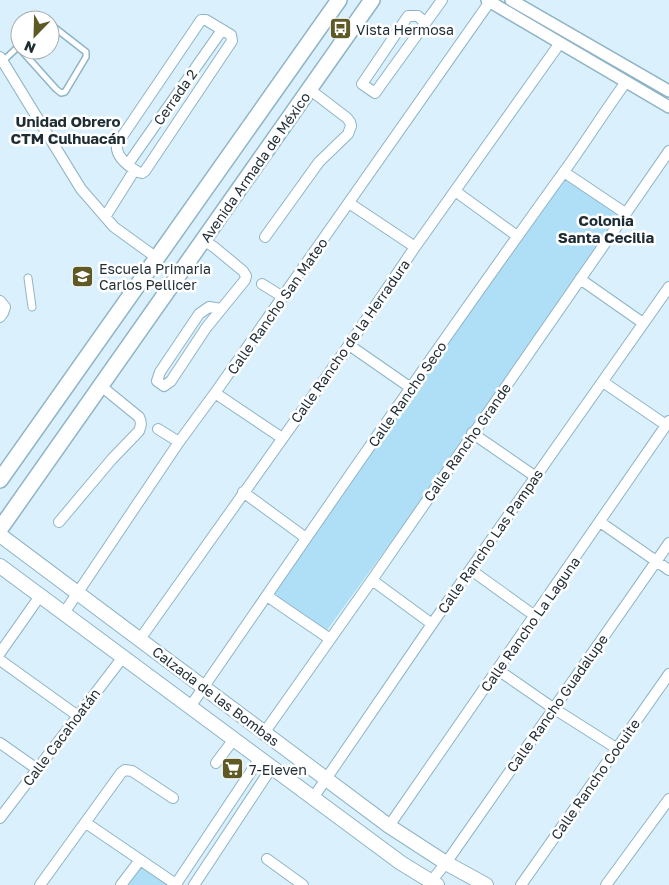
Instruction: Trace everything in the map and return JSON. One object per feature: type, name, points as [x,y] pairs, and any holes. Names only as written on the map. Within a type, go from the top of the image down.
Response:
[{"type":"main road","name":"Avenida Armada de México","points":[[0,480],[339,0]]},
{"type":"main road","name":"Avenida Armada de México","points":[[0,529],[372,0]]},
{"type":"main road","name":"Calzada de las Bombas","points":[[0,535],[389,826],[446,863],[486,885]]},
{"type":"main road","name":"Calzada de las Bombas","points":[[0,566],[401,863],[434,884]]},
{"type":"street","points":[[426,22],[418,16],[408,16],[362,84],[375,93],[442,0]]},
{"type":"street","points":[[511,0],[669,91]]},
{"type":"street","points":[[489,1],[669,107]]},
{"type":"street","name":"Calle Rancho San Mateo","points":[[64,612],[179,442],[215,394],[489,1]]},
{"type":"street","points":[[105,217],[136,169],[231,44],[231,36],[206,20],[198,21],[117,144],[117,152],[136,169]]},
{"type":"street","name":"Cerrada 2","points":[[136,169],[222,30]]},
{"type":"street","name":"Calle Rancho de la Herradura","points":[[140,640],[560,43]]},
{"type":"street","points":[[594,63],[601,51]]},
{"type":"street","points":[[2,59],[81,189],[114,227],[157,258]]},
{"type":"street","name":"Calle Rancho Seco","points":[[190,707],[306,538],[626,82]]},
{"type":"street","points":[[265,237],[319,162],[348,134],[351,126],[347,118],[309,89]]},
{"type":"street","name":"Calle Rancho Grande","points":[[264,733],[669,151]]},
{"type":"street","points":[[564,172],[625,214]]},
{"type":"street","points":[[456,191],[517,236]]},
{"type":"street","points":[[349,203],[415,247]]},
{"type":"street","points":[[203,240],[243,271],[246,276],[243,284],[221,309],[171,382],[164,386],[157,381],[160,372],[199,314],[209,307],[221,309]]},
{"type":"street","points":[[28,278],[32,307]]},
{"type":"street","points":[[580,279],[643,323]]},
{"type":"street","points":[[262,284],[283,297]]},
{"type":"street","name":"Calle Rancho Las Pampas","points":[[313,798],[432,624],[669,286]]},
{"type":"street","points":[[0,301],[5,306],[0,317]]},
{"type":"street","points":[[349,345],[411,388]]},
{"type":"street","points":[[603,382],[668,423]]},
{"type":"street","points":[[59,522],[112,459],[139,431],[142,422],[101,386]]},
{"type":"street","points":[[215,394],[282,438]]},
{"type":"street","name":"Calle Rancho La Laguna","points":[[389,826],[668,423]]},
{"type":"street","points":[[158,429],[179,442]]},
{"type":"street","points":[[472,433],[536,477]]},
{"type":"street","points":[[243,492],[306,538]]},
{"type":"street","points":[[600,522],[669,570]]},
{"type":"street","name":"Calle Rancho Guadalupe","points":[[434,884],[446,863],[669,543]]},
{"type":"street","points":[[470,570],[535,616]]},
{"type":"street","points":[[372,580],[432,624]]},
{"type":"street","points":[[0,653],[40,596]]},
{"type":"street","points":[[267,596],[330,639]]},
{"type":"street","name":"Calle Cacahoatán","points":[[0,818],[123,657]]},
{"type":"street","points":[[0,660],[78,716]]},
{"type":"street","points":[[498,670],[616,748]]},
{"type":"street","name":"Calle Rancho Cocuite","points":[[521,885],[669,674]]},
{"type":"street","points":[[216,762],[234,739]]},
{"type":"street","points":[[0,743],[37,770]]},
{"type":"street","points":[[86,823],[177,884],[260,758]]},
{"type":"street","points":[[194,885],[272,767]]},
{"type":"street","points":[[40,885],[120,773],[125,770],[132,771],[173,798]]},
{"type":"street","points":[[606,885],[669,799]]},
{"type":"street","points":[[216,824],[229,833]]},
{"type":"street","points":[[267,859],[302,885]]},
{"type":"street","points":[[122,885],[140,860]]},
{"type":"lane","points":[[31,60],[60,93],[65,92],[86,57],[86,52],[60,32]]},
{"type":"shaded area","points":[[564,173],[618,216],[471,432],[322,637],[267,600]]},
{"type":"shaded area","points":[[135,863],[171,885],[119,885]]},
{"type":"place","name":"Vista Hermosa","points":[[340,29]]},
{"type":"place","name":"Escuela Primaria Carlos Pellicer","points":[[83,276]]},
{"type":"place","name":"7-Eleven","points":[[233,769]]},
{"type":"district","name":"Unidad Obrero CTM Culhuacán","points":[[68,130]]},
{"type":"district","name":"Colonia Santa Cecilia","points":[[606,228]]}]
